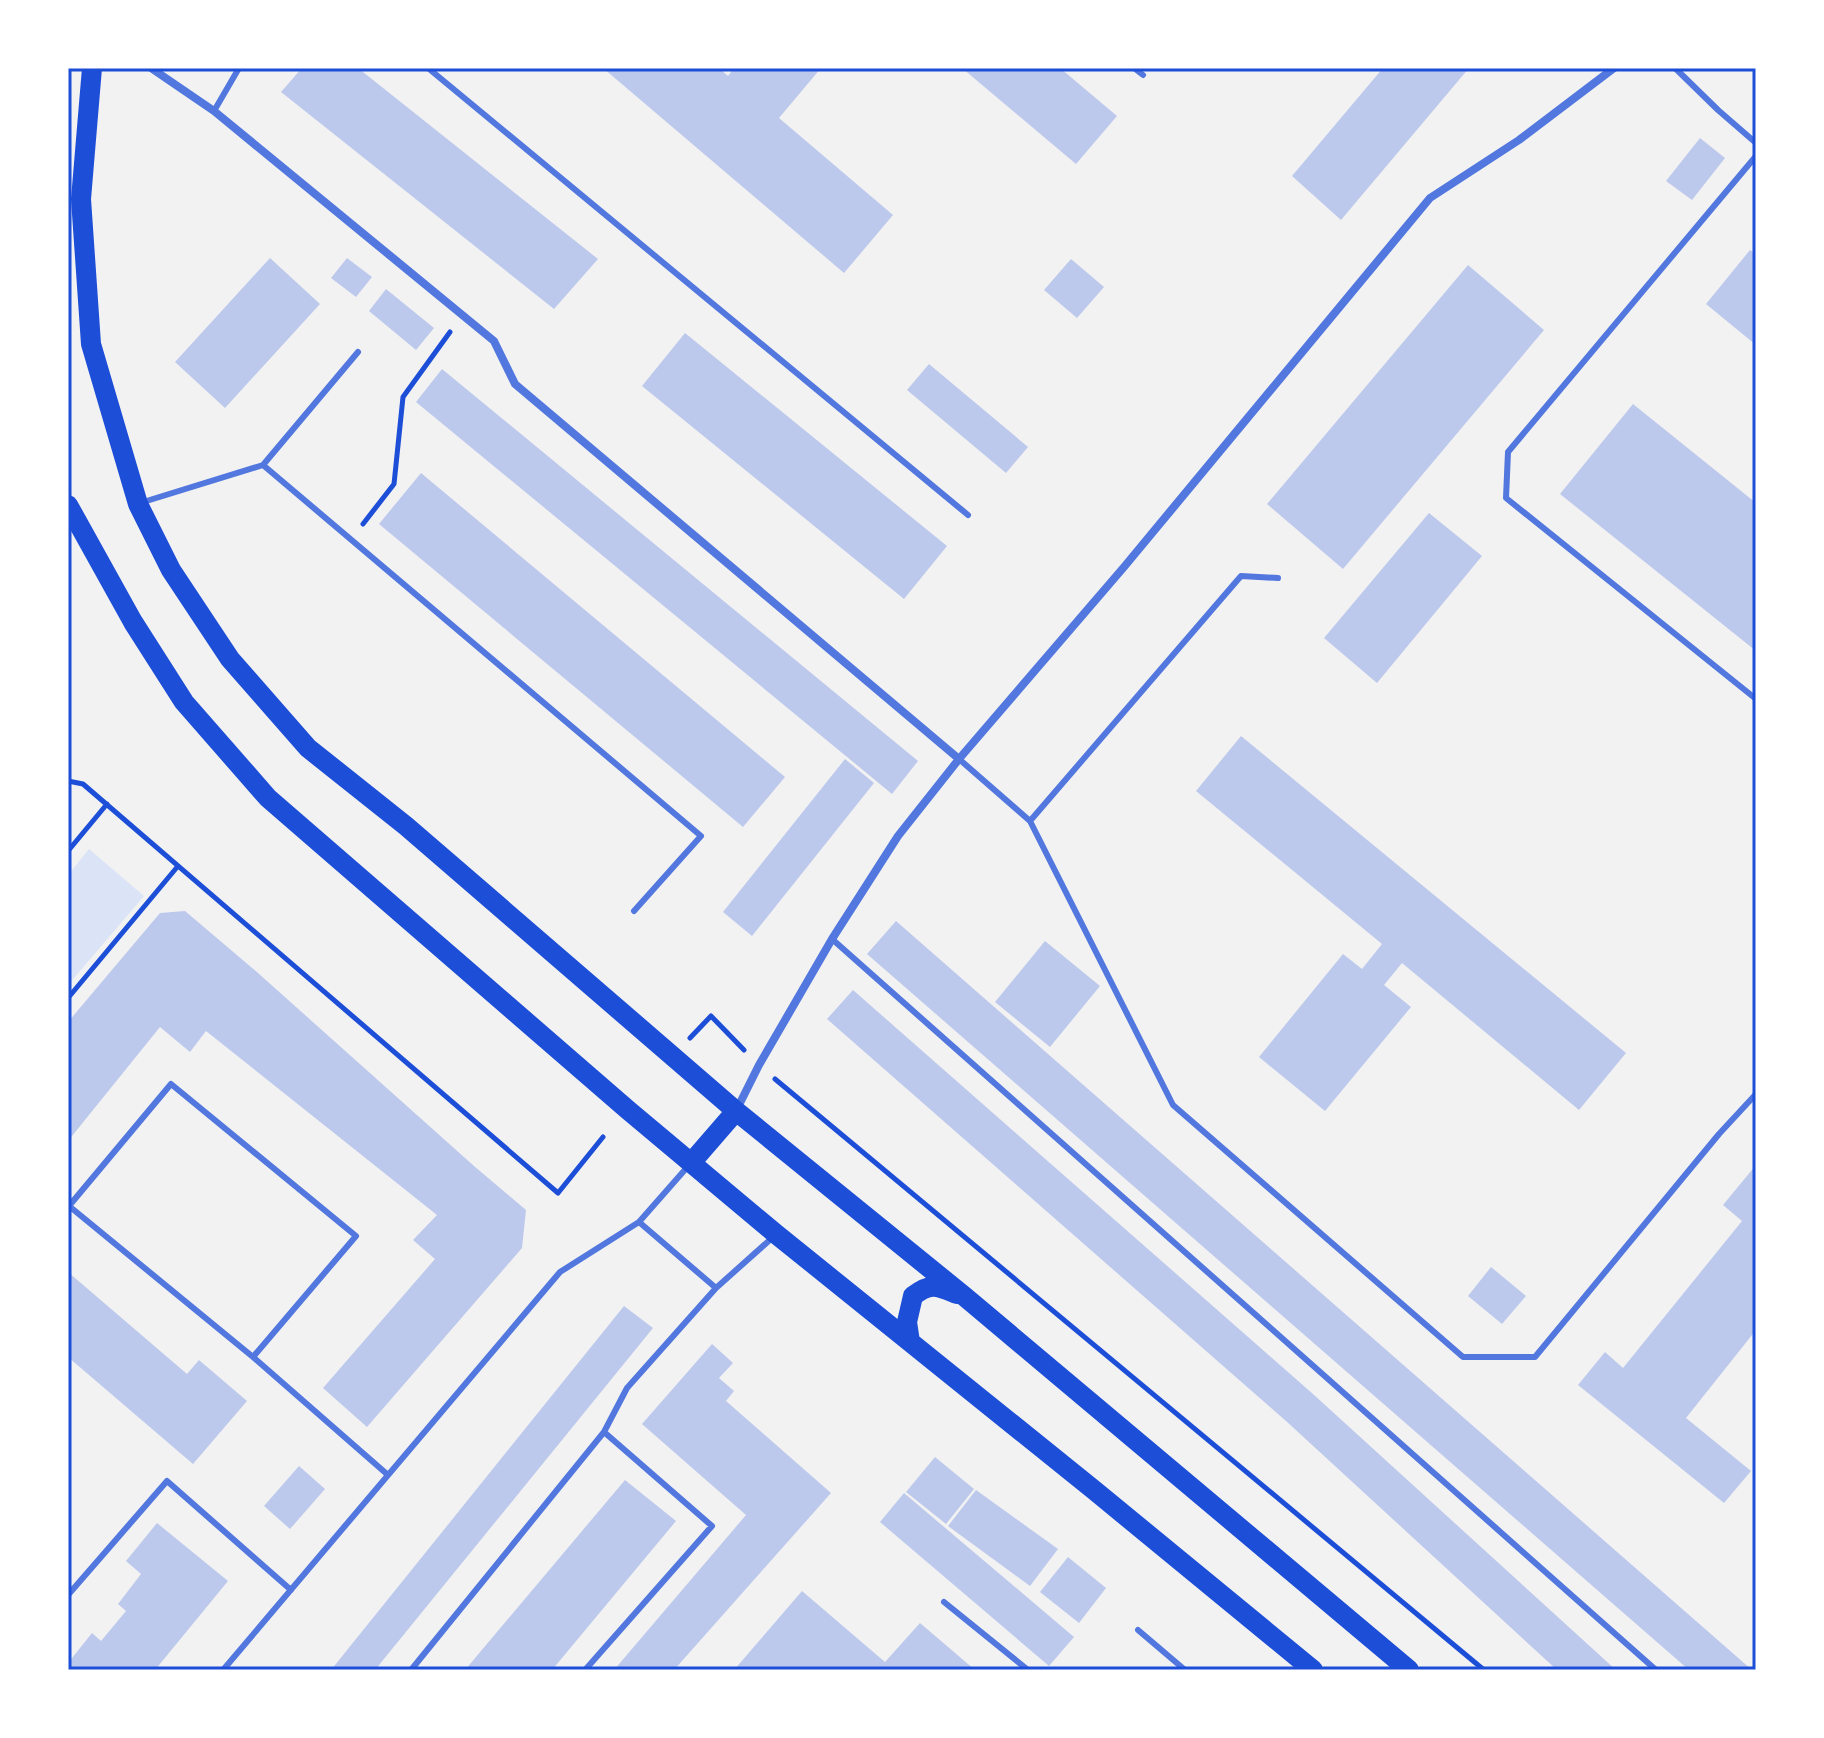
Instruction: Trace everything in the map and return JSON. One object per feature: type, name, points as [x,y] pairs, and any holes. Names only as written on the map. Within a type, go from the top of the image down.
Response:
[{"type":"main road","points":[[92,68],[81,199],[91,344],[138,504],[171,570],[230,659],[308,748],[406,826],[736,1111],[964,1296],[1409,1670]]},
{"type":"main road","points":[[68,505],[133,622],[184,702],[268,798],[776,1234],[1313,1670]]},
{"type":"main road","points":[[691,1163],[736,1111]]},
{"type":"main road","points":[[910,1342],[907,1322],[913,1296],[924,1287],[938,1287],[964,1296]]},
{"type":"street","points":[[151,68],[214,111],[494,341],[515,384],[959,759]]},
{"type":"street","points":[[736,1111],[832,939],[898,836],[959,759],[1141,547],[1430,198],[1519,140],[1614,68]]},
{"type":"lane","points":[[214,111],[239,68]]},
{"type":"lane","points":[[428,68],[968,515]]},
{"type":"lane","points":[[1134,68],[1143,75]]},
{"type":"lane","points":[[1675,68],[1756,143]]},
{"type":"lane","points":[[1756,156],[1508,452],[1506,498],[1756,699]]},
{"type":"lane","points":[[138,504],[263,465],[358,352]]},
{"type":"lane","points":[[263,465],[701,836],[634,911]]},
{"type":"lane","points":[[1030,821],[1241,576],[1278,578]]},
{"type":"lane","points":[[959,759],[1030,821],[1173,1105],[1463,1357],[1535,1357],[1719,1134],[1756,1094]]},
{"type":"lane","points":[[832,939],[1656,1670]]},
{"type":"lane","points":[[253,1357],[356,1236],[171,1084],[69,1206],[253,1357],[388,1475]]},
{"type":"lane","points":[[223,1670],[560,1272],[639,1222],[691,1163]]},
{"type":"lane","points":[[639,1222],[716,1288]]},
{"type":"lane","points":[[411,1670],[604,1432],[627,1388],[716,1288],[776,1234]]},
{"type":"lane","points":[[585,1670],[712,1526],[604,1432]]},
{"type":"lane","points":[[68,1595],[167,1481],[291,1590]]},
{"type":"lane","points":[[944,1602],[1028,1670]]},
{"type":"lane","points":[[1138,1630],[1185,1670]]},
{"type":"path","points":[[352,539],[394,484],[403,397],[463,315]]},
{"type":"path","points":[[68,781],[83,784],[107,804],[558,1193],[603,1137]]},
{"type":"path","points":[[68,851],[107,804]]},
{"type":"path","points":[[68,998],[178,866]]},
{"type":"path","points":[[686,1043],[711,1016],[759,1065],[1484,1670]]},
{"type":"shaded area","points":[[89,849],[144,896],[68,985],[68,875]]},
{"type":"building","points":[[302,68],[358,68],[598,259],[554,309],[281,92]]},
{"type":"building","points":[[603,68],[719,68],[728,76],[734,68],[821,68],[779,118],[893,215],[844,273]]},
{"type":"building","points":[[962,68],[1060,68],[1117,116],[1076,164]]},
{"type":"building","points":[[1383,68],[1469,68],[1341,220],[1292,176]]},
{"type":"building","points":[[1700,138],[1725,158],[1692,200],[1666,181]]},
{"type":"building","points":[[1750,250],[1756,254],[1756,345],[1706,304]]},
{"type":"building","points":[[270,258],[320,304],[225,408],[175,362]]},
{"type":"building","points":[[347,258],[372,277],[356,297],[331,278]]},
{"type":"building","points":[[1071,259],[1104,287],[1077,318],[1044,290]]},
{"type":"building","points":[[1468,265],[1544,330],[1343,569],[1267,504]]},
{"type":"building","points":[[386,289],[434,328],[416,350],[369,311]]},
{"type":"building","points":[[685,333],[947,546],[904,599],[642,386]]},
{"type":"building","points":[[929,364],[1028,447],[1006,473],[907,390]]},
{"type":"building","points":[[442,369],[918,761],[892,794],[416,402]]},
{"type":"building","points":[[1633,404],[1756,503],[1756,651],[1560,494]]},
{"type":"building","points":[[421,473],[785,777],[743,827],[379,524]]},
{"type":"building","points":[[1429,513],[1482,556],[1377,683],[1324,638]]},
{"type":"building","points":[[1241,736],[1626,1053],[1579,1110],[1402,963],[1384,985],[1411,1007],[1325,1111],[1259,1057],[1343,954],[1362,969],[1382,944],[1196,791]]},
{"type":"building","points":[[845,759],[874,783],[752,936],[723,912]]},
{"type":"building","points":[[185,911],[526,1210],[522,1248],[367,1427],[323,1388],[435,1259],[413,1240],[437,1215],[206,1031],[190,1052],[160,1027],[68,1141],[68,1022],[160,913]]},
{"type":"building","points":[[896,921],[1752,1670],[1689,1670],[867,954]]},
{"type":"building","points":[[1045,941],[1100,986],[1050,1047],[995,1002]]},
{"type":"building","points":[[853,990],[1313,1394],[1616,1670],[1557,1670],[1286,1421],[827,1019]]},
{"type":"building","points":[[1756,1165],[1756,1330],[1686,1418],[1751,1471],[1724,1503],[1578,1385],[1605,1352],[1623,1368],[1742,1221],[1723,1205]]},
{"type":"building","points":[[1491,1267],[1526,1296],[1502,1324],[1468,1296]]},
{"type":"building","points":[[68,1272],[187,1374],[199,1360],[247,1401],[193,1464],[68,1357]]},
{"type":"building","points":[[624,1306],[653,1328],[375,1670],[331,1670]]},
{"type":"building","points":[[712,1344],[733,1363],[719,1378],[734,1391],[726,1401],[831,1493],[674,1670],[614,1670],[746,1515],[642,1424]]},
{"type":"building","points":[[935,1457],[974,1489],[946,1524],[906,1492]]},
{"type":"building","points":[[299,1466],[325,1489],[290,1529],[264,1506]]},
{"type":"building","points":[[625,1480],[676,1521],[552,1670],[465,1670]]},
{"type":"building","points":[[976,1490],[1058,1549],[1030,1586],[948,1526]]},
{"type":"building","points":[[904,1493],[1074,1637],[1049,1666],[880,1522]]},
{"type":"building","points":[[157,1523],[228,1581],[155,1670],[68,1670],[68,1663],[92,1633],[101,1641],[126,1611],[118,1604],[141,1574],[126,1561]]},
{"type":"building","points":[[1068,1557],[1106,1588],[1079,1623],[1040,1592]]},
{"type":"building","points":[[802,1591],[885,1662],[920,1623],[975,1670],[734,1670]]}]
